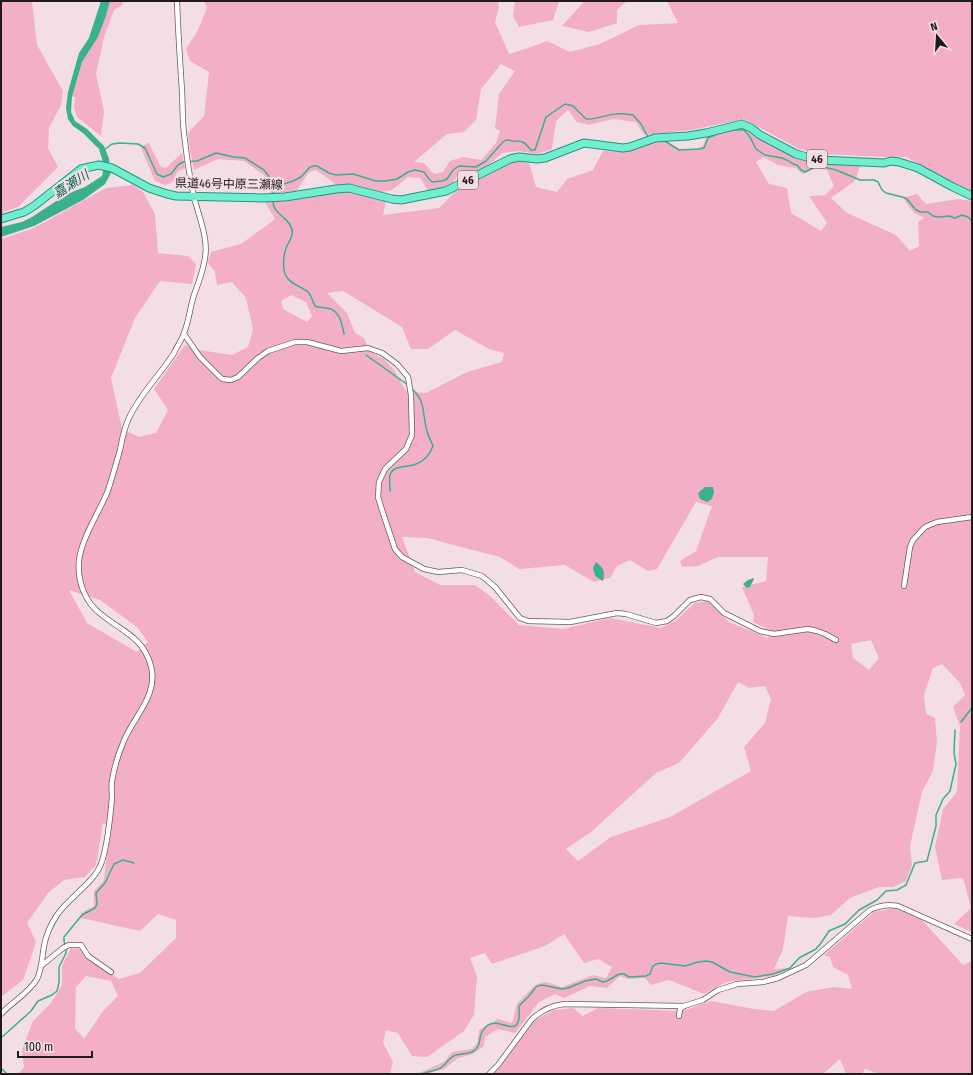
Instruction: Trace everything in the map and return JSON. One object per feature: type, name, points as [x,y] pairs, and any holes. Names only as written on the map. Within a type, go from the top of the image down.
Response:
[{"type":"main road","name":"県道46号中原三瀬線","points":[[1,219],[24,212],[34,206],[81,169],[99,165],[112,168],[149,188],[167,194],[194,197],[263,198],[285,197],[349,188],[401,200],[446,191],[510,159],[519,157],[537,159],[545,158],[584,143],[623,148],[630,147],[655,138],[688,136],[742,124],[796,154],[820,160],[884,163],[899,162],[918,168],[953,188],[972,196]]},
{"type":"street","points":[[1,1014],[31,987],[38,977],[46,941],[55,918],[67,903],[98,872],[102,863],[107,837],[112,795],[112,781],[122,744],[129,729],[144,706],[152,685],[152,669],[143,648],[134,638],[100,614],[92,606],[86,596],[79,574],[79,559],[93,522],[108,491],[125,428],[130,416],[140,399],[173,354],[184,334],[205,260],[205,238],[194,197],[183,127],[176,1]]},
{"type":"street","points":[[184,334],[200,357],[222,379],[231,380],[238,377],[258,358],[268,352],[295,342],[307,342],[341,351],[368,348],[382,353],[397,364],[408,377],[412,395],[412,435],[406,449],[386,469],[379,482],[378,497],[396,549],[402,557],[424,569],[438,572],[462,570],[482,576],[495,587],[520,618],[528,621],[570,622],[617,613],[626,614],[656,623],[667,621],[690,600],[701,597],[710,599],[724,613],[760,630],[774,634],[808,629],[821,632],[836,640]]},
{"type":"street","points":[[904,586],[910,547],[913,540],[925,527],[937,522],[972,517]]},
{"type":"street","points":[[489,1074],[498,1065],[532,1019],[543,1010],[552,1006],[576,1003],[684,1006],[703,1000],[718,990],[737,984],[763,982],[778,978],[806,965],[870,910],[884,905],[891,904],[898,906],[972,939]]},
{"type":"street","points":[[41,966],[63,948],[81,945],[88,956],[111,972]]},
{"type":"street","points":[[679,1016],[680,1009],[684,1006]]},
{"type":"shaded area","points":[[1,1],[32,1],[37,45],[63,91],[61,105],[49,128],[48,148],[58,167],[18,207],[1,213]]},
{"type":"shaded area","points":[[101,1],[110,1],[98,37],[82,62],[72,97],[71,112],[75,121],[87,129],[104,146],[109,159],[111,173],[105,184],[83,200],[34,226],[1,237],[1,227],[22,222],[32,217],[67,194],[85,187],[102,176],[104,166],[99,149],[83,133],[73,126],[68,119],[66,108],[68,92],[79,53],[89,38]]},
{"type":"shaded area","points":[[110,1],[123,1],[122,5],[114,10],[104,37],[96,74],[104,111],[101,136],[77,117],[74,108],[75,97],[72,97],[82,62],[98,37]]},
{"type":"shaded area","points":[[204,1],[498,1],[499,7],[495,22],[509,54],[547,41],[570,52],[600,44],[639,25],[678,23],[667,1],[972,1],[972,192],[906,157],[823,154],[799,149],[744,119],[691,130],[644,135],[636,122],[613,119],[589,125],[577,122],[568,110],[556,121],[552,149],[537,154],[518,151],[502,153],[490,164],[475,172],[458,175],[451,185],[428,191],[420,178],[408,177],[392,190],[382,192],[350,184],[337,185],[316,170],[309,172],[296,191],[270,194],[271,186],[265,176],[244,161],[218,159],[194,170],[188,133],[204,116],[209,72],[190,61],[186,49],[197,32],[207,8]],"holes":[[[501,64],[515,71],[499,94],[495,128],[500,131],[496,143],[481,160],[463,157],[450,161],[443,172],[434,174],[424,163],[414,162],[447,134],[464,132],[476,120],[481,89]]]},
{"type":"shaded area","points":[[515,1],[559,1],[553,20],[519,27],[513,16]]},
{"type":"shaded area","points":[[583,1],[627,1],[617,10],[617,23],[589,32],[562,26],[583,3]]},
{"type":"shaded area","points":[[739,127],[748,129],[799,159],[815,163],[860,166],[855,181],[831,198],[847,213],[896,235],[910,251],[919,246],[918,222],[924,218],[914,213],[903,198],[917,194],[926,204],[958,199],[972,201],[972,932],[954,924],[971,908],[963,878],[942,880],[935,847],[943,809],[957,792],[960,726],[953,707],[965,695],[960,683],[942,664],[933,668],[924,695],[926,714],[935,718],[937,742],[933,771],[922,792],[910,846],[912,865],[906,881],[893,887],[879,887],[850,898],[831,915],[815,918],[788,916],[783,949],[774,969],[790,968],[773,976],[726,982],[704,994],[669,980],[651,985],[645,978],[628,979],[620,976],[607,988],[590,986],[564,998],[555,994],[539,1002],[515,1033],[498,1029],[485,1037],[484,1046],[473,1054],[458,1058],[444,1069],[426,1074],[417,1074],[444,1062],[452,1052],[471,1049],[477,1044],[479,1030],[498,1019],[512,1023],[517,1004],[535,985],[545,982],[562,987],[593,975],[606,978],[612,967],[598,959],[584,963],[564,934],[545,946],[492,964],[485,953],[470,958],[477,976],[474,1015],[464,1031],[427,1057],[412,1056],[398,1033],[386,1030],[383,1043],[393,1062],[390,1074],[18,1074],[24,1067],[22,1050],[33,1021],[51,1003],[62,985],[62,966],[71,948],[80,949],[88,958],[119,979],[140,973],[176,938],[176,920],[158,914],[140,931],[81,918],[81,913],[94,906],[94,891],[104,880],[110,826],[103,823],[96,865],[85,877],[64,880],[48,893],[27,923],[36,942],[23,980],[1,997],[1,239],[34,228],[106,188],[133,185],[143,192],[155,214],[158,253],[188,256],[196,264],[192,284],[160,281],[135,318],[111,378],[122,429],[139,437],[156,433],[168,410],[154,389],[185,345],[199,350],[232,355],[248,347],[253,330],[246,298],[232,282],[217,285],[215,272],[208,263],[211,252],[241,244],[275,219],[265,202],[346,191],[386,201],[383,215],[439,208],[455,192],[514,161],[529,163],[536,187],[557,192],[567,179],[593,170],[603,151],[625,152],[649,142],[664,140],[679,149],[695,149],[703,146],[706,136]],"holes":[[[763,157],[778,165],[796,168],[803,174],[816,168],[827,170],[834,186],[825,195],[809,196],[827,223],[821,231],[791,213],[787,188],[769,184],[756,162]],[[343,291],[402,327],[411,349],[428,349],[455,330],[489,349],[504,353],[502,362],[467,372],[426,393],[406,391],[394,370],[384,359],[370,352],[364,338],[355,333],[347,313],[327,293]],[[291,295],[306,302],[312,316],[307,322],[283,309],[281,301]],[[696,502],[712,506],[696,551],[680,561],[682,567],[698,566],[718,557],[768,557],[766,581],[742,587],[754,615],[753,622],[772,631],[768,638],[729,622],[708,601],[695,603],[675,621],[661,628],[610,618],[563,629],[519,625],[490,596],[475,585],[440,585],[415,572],[402,537],[427,538],[500,557],[519,569],[565,565],[594,582],[610,578],[617,566],[630,560],[648,571],[657,569]],[[69,590],[100,600],[137,627],[148,642],[137,652],[87,623]],[[871,640],[879,658],[869,670],[853,658],[851,644]],[[738,682],[749,688],[765,686],[771,699],[765,723],[744,747],[751,771],[670,817],[611,837],[578,861],[566,849],[591,832],[656,773],[679,763],[718,718]],[[86,976],[111,981],[118,996],[103,1011],[84,1039],[75,1028],[76,987]]]},
{"type":"shaded area","points":[[148,142],[161,167],[166,168],[182,153],[185,168],[177,172],[173,182],[165,185],[155,181],[141,148]]},
{"type":"shaded area","points":[[705,487],[713,487],[714,492],[712,499],[707,502],[700,499],[698,493]]},
{"type":"shaded area","points":[[596,562],[603,570],[603,581],[595,576],[593,568]]},
{"type":"shaded area","points":[[754,578],[750,587],[747,588],[743,584],[748,580]]},
{"type":"shaded area","points":[[894,908],[922,920],[963,965],[972,961],[972,1074],[880,1074],[865,1069],[862,1074],[846,1074],[840,1059],[823,1074],[492,1074],[497,1071],[535,1020],[554,1010],[573,1008],[583,1016],[598,1008],[683,1011],[711,1001],[774,1011],[806,992],[834,987],[852,989],[848,975],[833,967],[830,957],[824,955],[874,912]]},
{"type":"waterway","points":[[274,183],[281,185],[293,181],[301,177],[310,167],[314,166],[336,175],[353,174],[376,181],[397,179],[408,172],[415,170],[424,172],[432,182],[442,181],[447,179],[453,170],[459,166],[476,167],[486,161],[506,140],[522,142],[531,150],[535,150],[546,117],[565,104],[573,106],[586,119],[618,114],[633,115],[641,124],[648,137]]},
{"type":"waterway","points":[[663,141],[679,150],[699,149],[704,148],[708,138],[712,136],[730,131],[744,130],[750,137],[756,149],[765,155],[782,158],[789,161],[797,165],[805,172],[819,166],[836,170],[860,180],[874,180],[878,182],[882,190],[886,193],[906,198],[915,209],[920,212],[928,212],[933,216],[938,217],[949,216],[955,218],[962,215],[968,217],[972,221]]},
{"type":"waterway","points":[[104,150],[112,144],[138,144],[145,148],[157,174],[163,177],[171,174],[178,165],[183,162],[197,161],[216,153],[245,158],[264,170],[274,183],[273,196]]},
{"type":"waterway","points":[[273,200],[275,208],[288,222],[292,229],[292,235],[284,256],[284,267],[287,278],[308,292],[315,306],[331,309],[338,314],[344,334]]},
{"type":"waterway","points":[[366,355],[408,385]]},
{"type":"waterway","points":[[390,491],[390,475],[392,472],[395,469],[419,463],[430,452],[433,446],[427,433],[422,403],[420,398],[412,389]]},
{"type":"waterway","points":[[961,722],[971,709]]},
{"type":"waterway","points":[[422,1074],[440,1068],[458,1054],[474,1051],[479,1044],[484,1028],[488,1025],[492,1023],[513,1027],[516,1025],[519,1019],[519,1006],[538,986],[542,985],[562,989],[596,979],[603,982],[607,981],[619,974],[624,974],[629,977],[646,976],[650,974],[653,966],[661,963],[685,966],[706,961],[712,962],[730,972],[755,977],[773,974],[790,968],[799,958],[816,949],[829,931],[845,924],[859,910],[877,900],[886,891],[897,890],[906,885],[915,863],[927,861],[936,826],[936,815],[943,799],[950,791],[956,764],[954,753],[955,730]]},
{"type":"waterway","points":[[1,1038],[31,1011],[38,1001],[52,995],[57,991],[59,982],[59,967],[66,953],[64,937],[82,915],[95,908],[97,904],[96,893],[105,883],[114,864],[123,860],[134,863]]},
{"type":"waterway","points":[[1,1068],[7,1074]]},
{"type":"water label","name":"嘉瀬川","points":[[71,184]]}]
